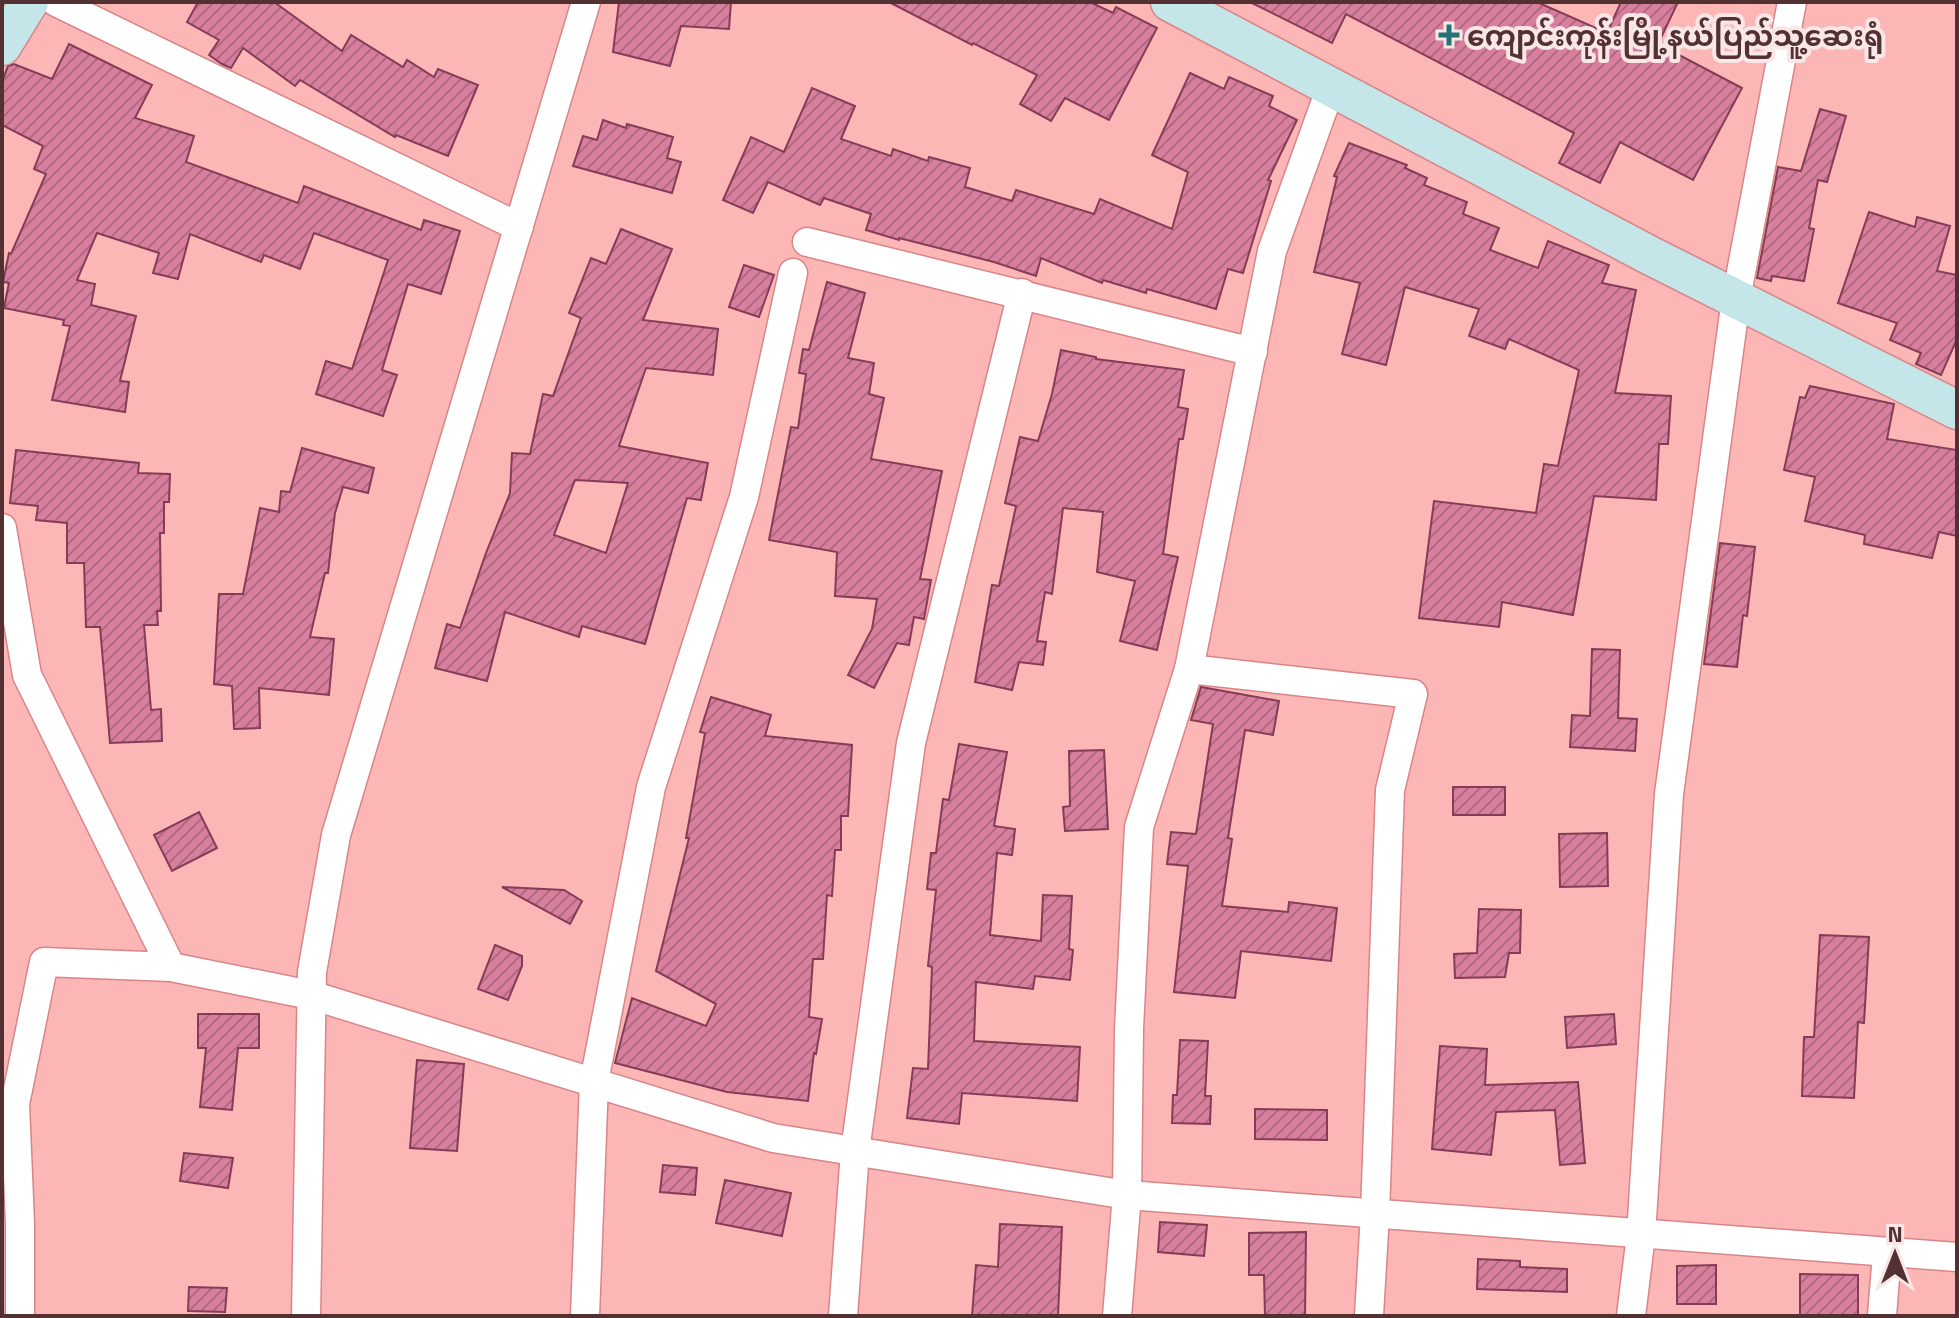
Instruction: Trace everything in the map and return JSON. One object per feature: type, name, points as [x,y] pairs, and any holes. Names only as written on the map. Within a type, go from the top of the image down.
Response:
[{"type":"street","points":[[2,46],[29,2]]},
{"type":"street","points":[[56,2],[519,227]]},
{"type":"street","points":[[306,1316],[312,972],[336,835],[586,2]]},
{"type":"street","points":[[1170,2],[1736,299],[1957,410]]},
{"type":"street","points":[[1631,1316],[1641,1235],[1669,794],[1736,299],[1792,2]]},
{"type":"street","points":[[1117,1316],[1127,1195],[1129,1029],[1139,827],[1189,669],[1272,251],[1331,87]]},
{"type":"street","points":[[807,242],[1253,352]]},
{"type":"street","points":[[585,1316],[594,1082],[651,787],[744,497],[793,273]]},
{"type":"street","points":[[843,1316],[855,1151],[911,743],[1022,293]]},
{"type":"street","points":[[2,528],[27,675],[171,967]]},
{"type":"street","points":[[1189,669],[1413,694],[1390,790],[1369,1316]]},
{"type":"street","points":[[20,1316],[20,1223],[9,1103],[44,962],[171,967],[311,995],[773,1138],[1127,1195],[1957,1257]]},
{"type":"street","points":[[1882,1316],[1887,1254]]},
{"type":"building","points":[[198,2],[274,2],[342,51],[351,35],[403,67],[407,60],[434,77],[438,69],[478,85],[448,156],[395,137],[300,80],[295,86],[243,48],[231,68],[222,64],[209,55],[219,40],[187,22]]},
{"type":"building","points":[[619,2],[731,2],[729,29],[681,26],[670,66],[613,52]]},
{"type":"building","points":[[889,2],[1090,2],[1113,13],[1116,7],[1157,28],[1109,120],[1065,98],[1051,121],[1020,104],[1037,75]]},
{"type":"building","points":[[1250,2],[1537,2],[1607,33],[1621,2],[1678,2],[1658,44],[1742,88],[1693,180],[1620,142],[1600,183],[1559,163],[1574,133],[1346,14],[1332,43]]},
{"type":"building","points":[[69,44],[152,85],[135,118],[194,136],[186,162],[298,203],[304,186],[421,230],[424,220],[460,231],[441,294],[408,284],[382,370],[397,375],[383,416],[316,394],[326,361],[352,369],[388,260],[314,233],[300,269],[264,255],[261,262],[190,234],[178,279],[153,273],[159,253],[97,233],[77,280],[95,284],[91,305],[136,316],[120,381],[129,382],[125,412],[52,400],[70,326],[63,325],[64,320],[4,308],[9,283],[3,282],[9,253],[46,174],[34,169],[43,146],[2,125],[2,82],[8,66],[14,64],[52,79]]},
{"type":"building","points":[[1190,73],[1224,89],[1229,77],[1273,96],[1269,106],[1297,120],[1268,180],[1271,181],[1243,273],[1228,269],[1216,309],[1147,289],[1146,293],[1103,280],[1102,283],[1041,258],[1036,276],[994,262],[899,240],[866,230],[871,214],[824,198],[820,205],[768,182],[753,213],[723,200],[751,137],[784,152],[812,88],[855,106],[841,139],[891,156],[893,149],[928,161],[929,157],[970,168],[965,187],[1012,201],[1016,190],[1094,214],[1100,199],[1172,229],[1188,172],[1152,155]]},
{"type":"building","points":[[1820,109],[1846,116],[1827,182],[1818,180],[1809,228],[1814,229],[1804,281],[1772,276],[1771,281],[1757,278],[1778,167],[1801,171]]},
{"type":"building","points":[[603,120],[673,137],[667,158],[681,162],[672,193],[573,166],[583,136],[597,140]]},
{"type":"building","points":[[1349,143],[1407,165],[1405,168],[1427,178],[1424,185],[1467,202],[1463,214],[1499,228],[1490,250],[1538,268],[1548,241],[1609,265],[1602,283],[1636,290],[1615,393],[1671,396],[1668,444],[1659,444],[1656,500],[1594,496],[1573,615],[1502,602],[1499,627],[1419,618],[1434,501],[1536,513],[1544,464],[1558,466],[1579,370],[1509,339],[1505,349],[1469,336],[1479,309],[1405,287],[1386,365],[1342,354],[1360,283],[1314,272],[1337,177],[1334,176]]},
{"type":"building","points":[[1869,212],[1915,227],[1917,217],[1950,226],[1937,271],[1957,275],[1957,339],[1941,375],[1916,364],[1921,353],[1890,340],[1897,323],[1838,303]]},
{"type":"building","points":[[621,229],[672,249],[643,320],[718,329],[713,375],[646,368],[619,446],[708,463],[701,500],[687,498],[645,644],[582,626],[579,637],[505,612],[487,681],[435,668],[447,624],[460,628],[510,493],[512,453],[530,454],[543,394],[553,396],[581,318],[569,313],[591,258],[606,264]],"holes":[[[575,480],[628,483],[606,553],[554,535]]]},
{"type":"building","points":[[744,265],[774,275],[759,317],[729,307]]},
{"type":"building","points":[[827,282],[865,293],[848,358],[874,363],[869,394],[884,398],[871,459],[942,471],[920,579],[931,580],[924,619],[914,617],[909,645],[897,643],[874,688],[848,675],[872,629],[877,599],[835,596],[837,552],[769,540],[791,427],[798,428],[806,374],[799,373],[803,349],[809,350]]},
{"type":"building","points":[[1061,350],[1096,359],[1184,370],[1178,407],[1188,409],[1183,439],[1179,439],[1163,554],[1178,557],[1157,650],[1120,641],[1135,581],[1097,572],[1103,512],[1063,508],[1052,594],[1045,592],[1037,641],[1046,642],[1043,665],[1019,662],[1012,690],[975,682],[992,585],[999,586],[1016,506],[1005,503],[1020,437],[1038,441]]},
{"type":"building","points":[[1810,386],[1894,404],[1887,439],[1957,450],[1957,536],[1939,532],[1932,558],[1864,544],[1865,535],[1805,521],[1815,477],[1784,470],[1800,397],[1805,398]]},
{"type":"building","points":[[302,448],[374,468],[368,493],[343,487],[335,513],[328,573],[325,573],[310,637],[334,639],[329,695],[259,688],[260,728],[234,729],[232,686],[214,684],[219,594],[243,594],[260,508],[279,512],[281,491],[290,492]]},
{"type":"building","points":[[16,450],[139,463],[138,473],[170,474],[169,502],[164,502],[164,533],[160,533],[161,611],[157,611],[158,625],[144,625],[151,710],[161,709],[162,741],[110,743],[100,627],[86,627],[84,563],[67,563],[67,523],[36,520],[38,506],[10,503]]},
{"type":"building","points":[[1720,543],[1755,547],[1737,667],[1704,664]]},
{"type":"building","points":[[1592,649],[1620,650],[1618,718],[1637,719],[1635,751],[1570,747],[1572,715],[1590,716]]},
{"type":"building","points":[[1201,687],[1279,701],[1273,735],[1245,730],[1228,838],[1232,839],[1222,906],[1288,912],[1289,902],[1337,908],[1331,961],[1241,951],[1235,998],[1174,992],[1188,866],[1167,864],[1171,832],[1196,834],[1213,724],[1191,720]]},
{"type":"building","points":[[711,697],[771,715],[765,736],[852,745],[848,816],[841,816],[841,850],[835,850],[832,896],[827,895],[823,959],[813,959],[809,1017],[822,1019],[808,1101],[727,1092],[615,1063],[632,998],[706,1026],[716,1004],[656,971],[689,838],[686,838],[705,733],[700,732]]},
{"type":"building","points":[[959,744],[1007,752],[994,826],[1015,829],[1012,855],[997,853],[990,935],[1041,941],[1043,895],[1072,896],[1070,980],[1035,976],[1033,989],[976,982],[974,1041],[1080,1047],[1077,1101],[962,1093],[959,1124],[907,1118],[913,1068],[928,1069],[932,967],[928,966],[936,890],[927,889],[931,853],[936,853],[943,799],[949,800]]},
{"type":"building","points":[[1104,750],[1108,829],[1065,831],[1063,807],[1070,806],[1069,751]]},
{"type":"building","points":[[1453,787],[1505,787],[1505,815],[1453,815]]},
{"type":"building","points":[[199,812],[217,848],[172,871],[154,835]]},
{"type":"building","points":[[1607,833],[1608,886],[1560,887],[1559,834]]},
{"type":"building","points":[[502,887],[564,890],[582,901],[570,924]]},
{"type":"building","points":[[1479,909],[1521,910],[1520,953],[1509,953],[1505,977],[1455,978],[1454,954],[1477,953]]},
{"type":"building","points":[[1820,935],[1869,937],[1864,1023],[1858,1022],[1854,1098],[1802,1096],[1804,1037],[1814,1037]]},
{"type":"building","points":[[495,945],[522,956],[522,966],[508,1000],[478,989]]},
{"type":"building","points":[[198,1014],[259,1014],[259,1048],[238,1048],[232,1110],[200,1107],[206,1048],[198,1048]]},
{"type":"building","points":[[1614,1014],[1616,1044],[1567,1048],[1565,1017]]},
{"type":"building","points":[[1180,1040],[1208,1041],[1205,1096],[1211,1096],[1210,1124],[1172,1123]]},
{"type":"building","points":[[1440,1046],[1487,1049],[1485,1085],[1578,1082],[1585,1163],[1560,1165],[1555,1110],[1496,1112],[1491,1155],[1432,1149]]},
{"type":"building","points":[[417,1060],[464,1064],[457,1151],[410,1148]]},
{"type":"building","points":[[1255,1109],[1327,1110],[1327,1140],[1255,1139]]},
{"type":"building","points":[[184,1153],[233,1158],[228,1188],[180,1181]]},
{"type":"building","points":[[663,1165],[697,1168],[695,1195],[660,1192]]},
{"type":"building","points":[[725,1180],[791,1193],[782,1236],[716,1223]]},
{"type":"building","points":[[1160,1222],[1207,1225],[1204,1256],[1158,1252]]},
{"type":"building","points":[[1000,1224],[1062,1227],[1058,1316],[972,1316],[976,1265],[998,1267]]},
{"type":"building","points":[[1306,1232],[1305,1316],[1265,1316],[1264,1275],[1249,1275],[1249,1233]]},
{"type":"building","points":[[1478,1259],[1520,1261],[1520,1267],[1567,1269],[1567,1292],[1477,1289]]},
{"type":"building","points":[[1716,1265],[1716,1304],[1677,1304],[1677,1266]]},
{"type":"building","points":[[1800,1274],[1858,1275],[1858,1316],[1800,1316]]},
{"type":"building","points":[[189,1287],[227,1288],[225,1312],[188,1311]]},
{"type":"place","name":"ကျောင်းကုန်းမြို့နယ်ပြည်သူ့ဆေးရုံ","points":[[1449,35]]}]
